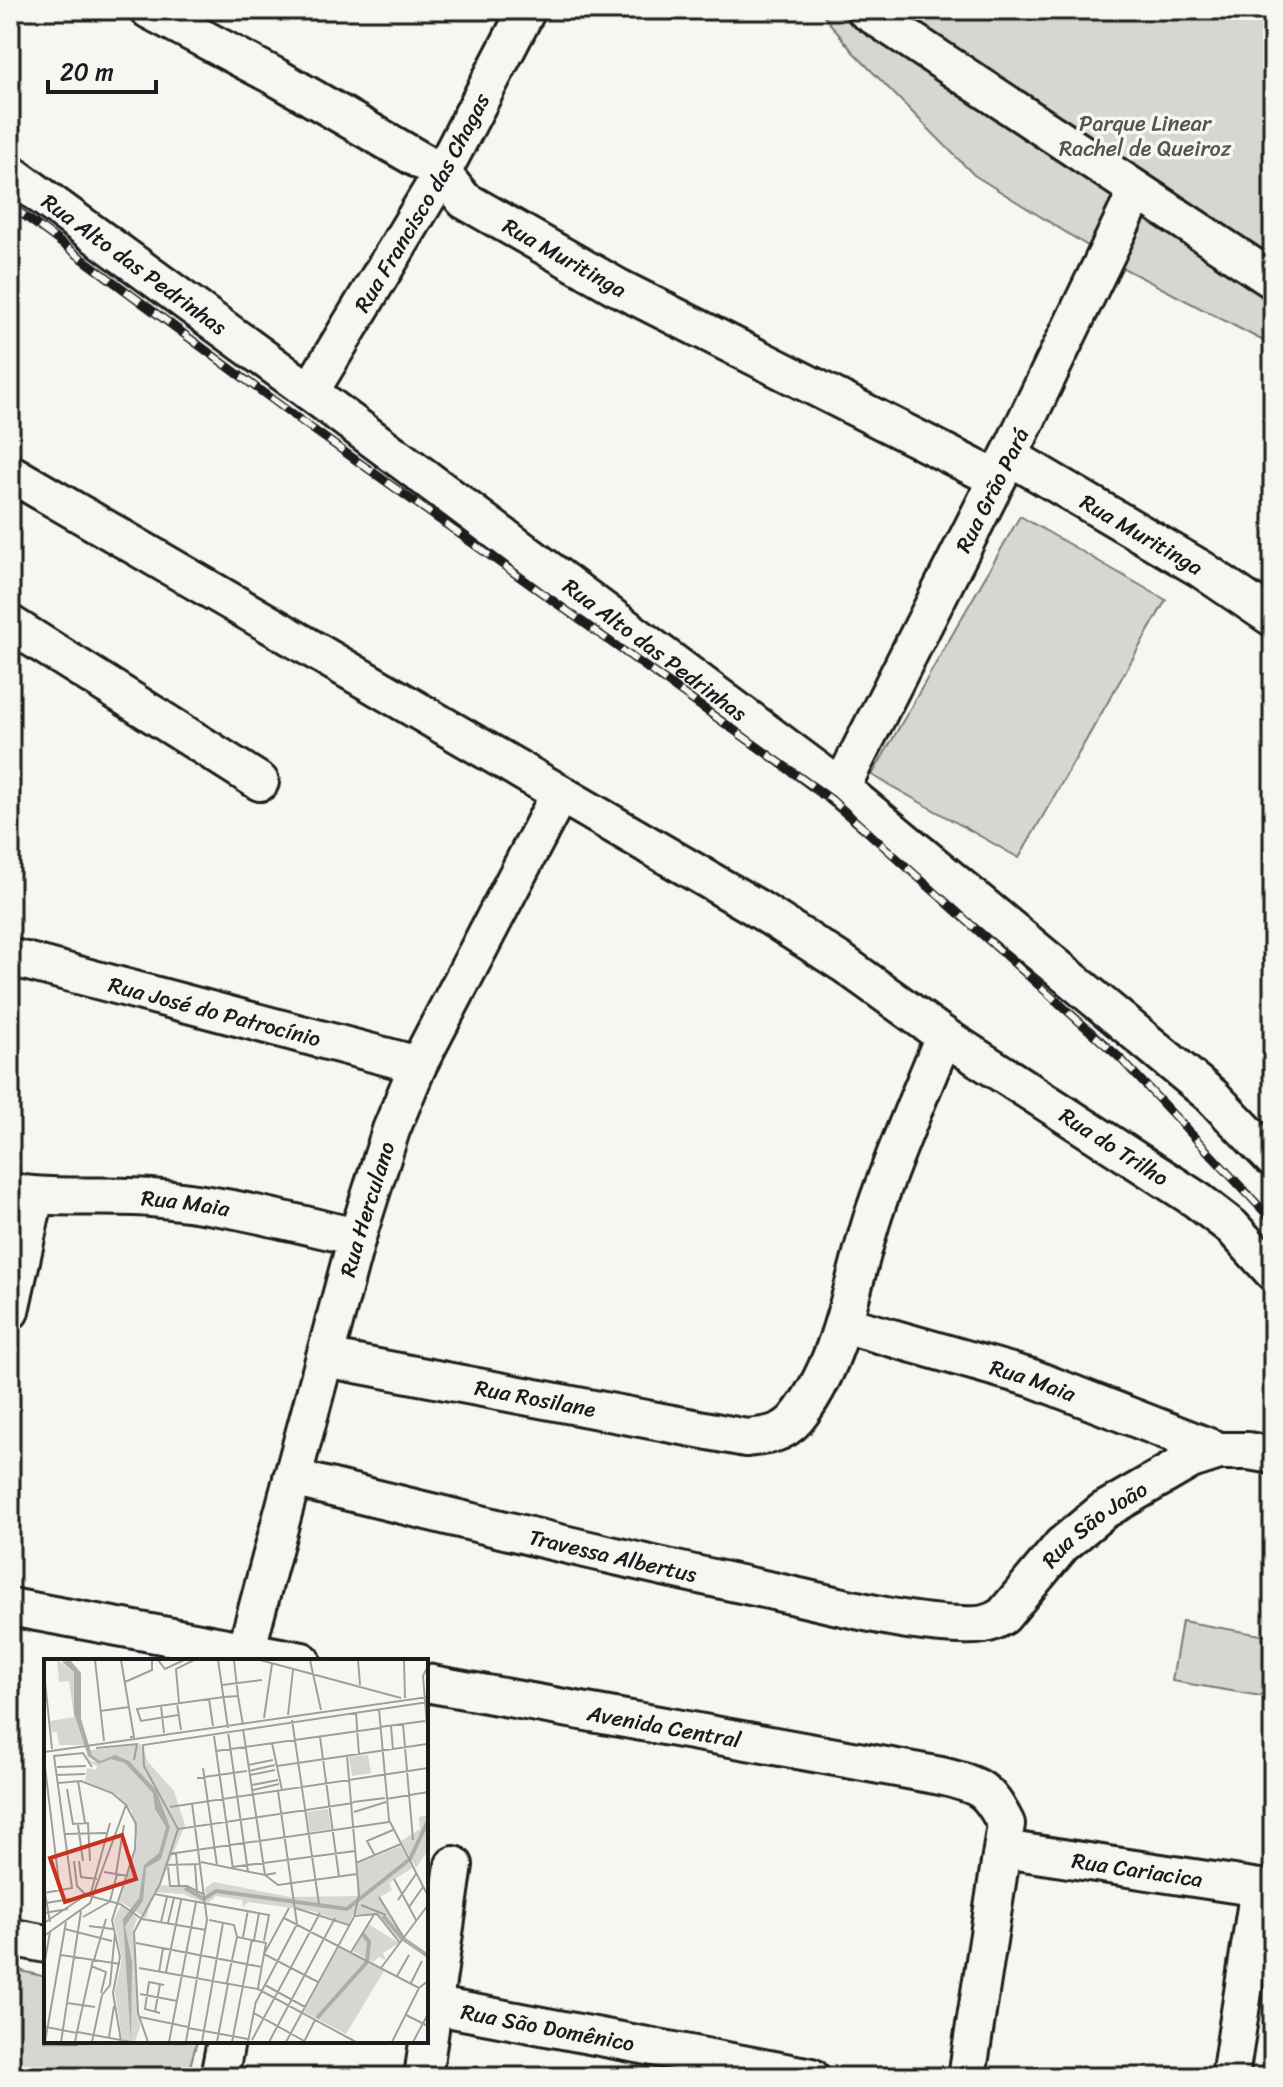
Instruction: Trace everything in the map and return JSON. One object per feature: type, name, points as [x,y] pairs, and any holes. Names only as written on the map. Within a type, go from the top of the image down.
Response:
[{"type":"street","name":"Rua Muritinga","points":[[149,10],[276,77],[442,173],[464,200],[617,287],[1003,467],[1201,569],[1273,618]]},
{"type":"street","name":"Rua Francisco das Chagas","points":[[310,392],[442,173],[527,10]]},
{"type":"street","points":[[865,10],[1273,280]]},
{"type":"street","name":"Rua Alto das Pedrinhas","points":[[10,173],[310,392],[841,788],[1212,1096],[1273,1159]]},
{"type":"street","name":"Rua Grão Pará","points":[[841,788],[1003,467],[1137,191]]},
{"type":"street","name":"Rua do Trilho","points":[[10,473],[755,907],[844,964],[944,1036],[1197,1200],[1232,1227],[1273,1272]]},
{"type":"street","points":[[10,624],[260,782]]},
{"type":"street","name":"Rua Herculano","points":[[246,1651],[357,1237],[391,1130],[418,1065],[559,795]]},
{"type":"street","name":"Rua José do Patrocínio","points":[[10,957],[418,1065]]},
{"type":"street","points":[[843,1324],[874,1214],[944,1036]]},
{"type":"street","points":[[10,1311],[22,1194]]},
{"type":"street","name":"Rua Maia","points":[[22,1194],[152,1198],[228,1208],[357,1237]]},
{"type":"street","name":"Rua Rosilane","points":[[325,1358],[746,1438],[774,1435],[794,1421],[815,1391],[843,1324]]},
{"type":"street","name":"Rua Maia","points":[[843,1324],[1032,1378],[1219,1451]]},
{"type":"street","name":"Rua São João","points":[[935,1623],[992,1623],[1003,1616],[1062,1545],[1103,1511],[1191,1460],[1219,1451],[1273,1455]]},
{"type":"street","name":"Travessa Albertus","points":[[292,1478],[671,1569],[935,1623]]},
{"type":"street","points":[[10,1607],[291,1659]]},
{"type":"street","name":"Avenida Central","points":[[428,1683],[972,1784],[992,1798],[1006,1824],[1003,1849]]},
{"type":"street","points":[[967,2077],[1003,1849]]},
{"type":"street","name":"Rua Cariacica","points":[[1003,1849],[1266,1889]]},
{"type":"street","points":[[428,2026],[454,1865]]},
{"type":"street","points":[[1230,2077],[1266,1889]]},
{"type":"street","points":[[10,1937],[44,1944]]},
{"type":"street","name":"Rua São Domênico","points":[[430,2005],[694,2067],[811,2077]]},
{"type":"street","points":[[219,2077],[226,2043]]},
{"type":"street","points":[[423,2077],[426,2043]]},
{"type":"green space","name":"Parque Linear Rachel de Queiroz","points":[[819,10],[1273,10],[1273,346],[1123,268],[974,175],[853,52]]},
{"type":"green space","points":[[1020,516],[1166,600],[1019,858],[872,775]]},
{"type":"green space","points":[[1182,1621],[1273,1637],[1273,1698],[1172,1681]]},
{"type":"green space","points":[[10,1968],[44,1976],[44,2043],[196,2043],[187,2077],[10,2077]]},
{"type":"railway","points":[[10,205],[304,423],[832,800],[1120,1058],[1273,1221]]}]
